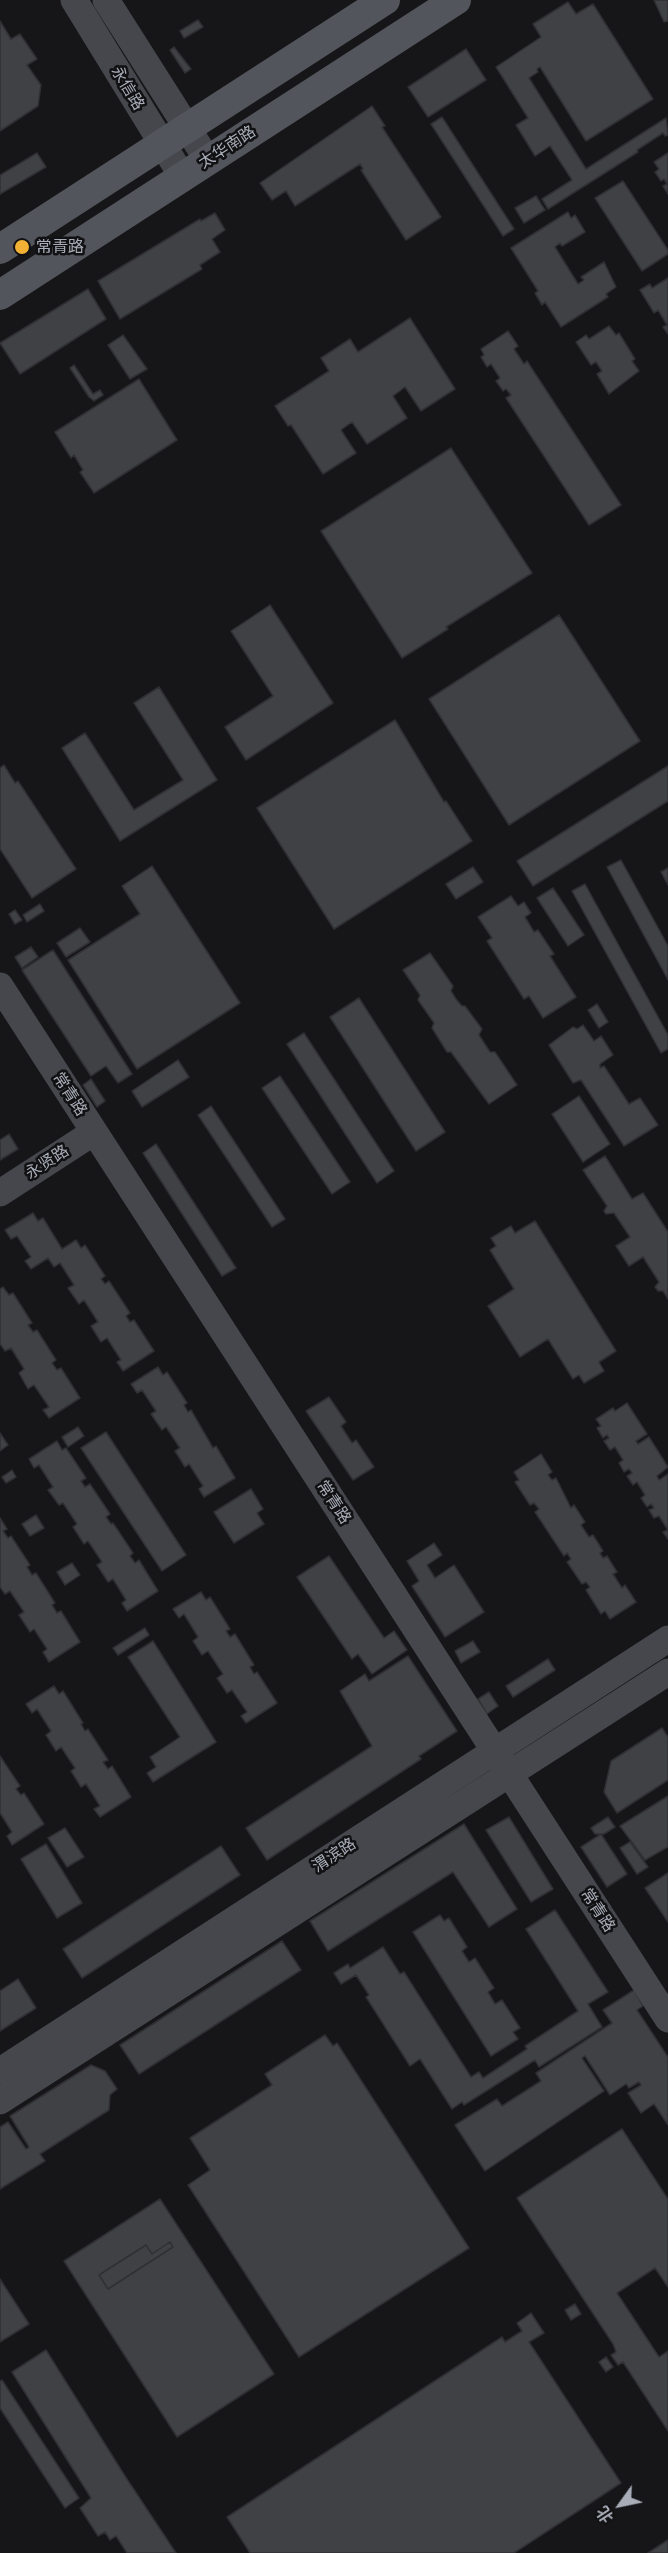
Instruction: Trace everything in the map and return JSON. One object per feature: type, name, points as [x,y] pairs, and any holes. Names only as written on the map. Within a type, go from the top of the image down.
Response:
[{"type":"main road","points":[[0,249],[385,0]]},
{"type":"main road","name":"太华南路","points":[[0,295],[456,0]]},
{"type":"street","name":"永信路","points":[[74,0],[182,176]]},
{"type":"street","name":"永信路","points":[[106,0],[207,159]]},
{"type":"street","name":"常青路","points":[[0,986],[668,2019]]},
{"type":"street","name":"永贤路","points":[[0,1193],[94,1131]]},
{"type":"street","name":"渭滨路","points":[[0,2071],[668,1639]]},
{"type":"street","name":"渭滨路","points":[[0,2101],[668,1672]]},
{"type":"building","points":[[654,0],[668,0],[668,21],[664,22]]},
{"type":"building","points":[[568,2],[576,14],[593,4],[653,99],[586,141],[540,67],[537,69],[538,72],[529,78],[586,169],[666,118],[668,135],[665,136],[663,133],[637,150],[638,152],[548,209],[542,199],[572,180],[550,146],[535,156],[516,125],[528,118],[496,67],[541,37],[533,24]]},
{"type":"building","points":[[198,20],[203,27],[184,38],[180,31]]},
{"type":"building","points":[[0,21],[11,39],[20,34],[37,59],[27,65],[41,85],[38,106],[0,131]]},
{"type":"building","points":[[174,47],[191,69],[185,73],[170,50]]},
{"type":"building","points":[[466,49],[486,80],[428,117],[408,87]]},
{"type":"building","points":[[372,106],[385,126],[382,127],[441,217],[406,240],[361,170],[363,169],[360,164],[295,206],[286,191],[272,200],[260,183]]},
{"type":"building","points":[[442,117],[514,229],[503,236],[431,124]]},
{"type":"building","points":[[37,153],[46,167],[0,194],[0,175]]},
{"type":"building","points":[[668,153],[668,194],[663,186],[667,184],[664,179],[661,181],[655,172],[659,169],[654,162]]},
{"type":"building","points":[[623,181],[668,250],[668,254],[642,271],[595,198]]},
{"type":"building","points":[[536,196],[545,210],[524,223],[515,208]]},
{"type":"building","points":[[568,212],[571,218],[575,215],[585,232],[562,246],[560,243],[555,247],[578,284],[584,280],[581,277],[604,262],[616,287],[606,294],[608,297],[561,327],[545,302],[542,305],[535,293],[538,291],[511,248]]},
{"type":"building","points":[[215,213],[225,230],[212,239],[220,252],[200,265],[202,269],[120,319],[98,281],[200,219],[201,221]]},
{"type":"building","points":[[668,278],[668,334],[663,327],[667,325],[658,310],[654,313],[640,290],[650,284],[652,288]]},
{"type":"building","points":[[88,289],[106,319],[20,374],[0,343]]},
{"type":"building","points":[[410,318],[455,389],[421,411],[405,387],[393,396],[407,418],[367,444],[352,422],[341,430],[356,453],[323,474],[291,425],[288,426],[275,406],[329,371],[321,358],[350,339],[358,352]]},
{"type":"building","points":[[609,326],[616,335],[619,333],[635,359],[632,361],[639,371],[609,394],[597,374],[602,371],[596,362],[591,365],[576,342],[586,335],[589,339]]},
{"type":"building","points":[[508,331],[518,346],[514,349],[524,364],[527,361],[621,505],[589,525],[506,398],[511,395],[506,389],[503,391],[496,381],[500,378],[491,364],[487,367],[481,357],[484,355],[481,349]]},
{"type":"building","points":[[123,335],[147,369],[130,379],[108,345]]},
{"type":"building","points":[[74,365],[93,394],[100,390],[103,395],[94,401],[89,397],[70,368]]},
{"type":"building","points":[[139,379],[177,440],[94,493],[80,472],[83,470],[74,455],[71,458],[55,432]]},
{"type":"building","points":[[451,448],[532,573],[446,627],[448,629],[402,658],[321,531]]},
{"type":"building","points":[[270,605],[333,703],[246,760],[225,727],[273,696],[231,631]]},
{"type":"building","points":[[559,615],[640,741],[509,825],[429,699]]},
{"type":"building","points":[[159,687],[217,780],[120,841],[62,748],[85,733],[134,810],[183,780],[134,703]]},
{"type":"building","points":[[395,720],[444,802],[446,801],[472,841],[334,929],[257,808]]},
{"type":"building","points":[[4,765],[15,783],[18,781],[76,869],[32,898],[0,849],[0,768]]},
{"type":"building","points":[[668,766],[668,801],[533,886],[517,861]]},
{"type":"building","points":[[621,860],[668,946],[668,980],[607,867]]},
{"type":"building","points":[[152,866],[240,1003],[137,1069],[68,960],[140,914],[122,886]]},
{"type":"building","points":[[473,867],[483,882],[456,899],[446,884]]},
{"type":"building","points":[[668,868],[668,885],[661,872]]},
{"type":"building","points":[[585,884],[668,1035],[668,1049],[661,1053],[572,891]]},
{"type":"building","points":[[553,888],[584,935],[568,946],[537,898]]},
{"type":"building","points":[[511,896],[518,906],[524,902],[531,913],[525,917],[534,932],[538,930],[554,954],[550,956],[576,997],[543,1018],[529,996],[524,999],[487,941],[492,938],[478,917]]},
{"type":"building","points":[[40,904],[44,911],[27,922],[23,915]]},
{"type":"building","points":[[15,910],[22,920],[15,924],[9,914]]},
{"type":"building","points":[[80,928],[90,942],[66,957],[57,943]]},
{"type":"building","points":[[31,947],[38,957],[22,968],[15,957]]},
{"type":"building","points":[[53,950],[132,1074],[118,1083],[106,1066],[91,1076],[22,970]]},
{"type":"building","points":[[430,953],[453,986],[451,991],[456,999],[462,1006],[465,1006],[482,1029],[479,1035],[490,1052],[495,1052],[517,1085],[489,1104],[451,1052],[447,1052],[432,1028],[434,1023],[418,1000],[420,995],[403,970]]},
{"type":"building","points":[[359,998],[445,1132],[416,1151],[330,1017]]},
{"type":"building","points":[[597,1004],[608,1022],[599,1028],[588,1010]]},
{"type":"building","points":[[583,1025],[594,1041],[601,1036],[613,1055],[600,1064],[600,1068],[604,1066],[629,1104],[640,1098],[658,1125],[624,1146],[581,1080],[573,1083],[549,1045],[573,1027],[577,1029]]},
{"type":"building","points":[[304,1033],[394,1171],[377,1183],[287,1044]]},
{"type":"building","points":[[178,1060],[189,1077],[142,1107],[132,1091]]},
{"type":"building","points":[[280,1076],[350,1182],[332,1194],[262,1088]]},
{"type":"building","points":[[91,1079],[105,1101],[97,1107],[83,1085]]},
{"type":"building","points":[[579,1096],[610,1144],[583,1162],[552,1114]]},
{"type":"building","points":[[211,1106],[285,1219],[272,1227],[198,1115]]},
{"type":"building","points":[[9,1134],[18,1149],[0,1160],[0,1140]]},
{"type":"building","points":[[156,1144],[236,1268],[222,1276],[143,1153]]},
{"type":"building","points":[[605,1156],[632,1199],[643,1193],[668,1232],[668,1299],[663,1291],[658,1291],[655,1287],[659,1282],[643,1257],[629,1266],[616,1246],[630,1237],[614,1213],[606,1214],[604,1211],[607,1206],[583,1170]]},
{"type":"building","points":[[33,1213],[38,1221],[43,1218],[62,1249],[76,1240],[81,1248],[85,1245],[105,1276],[101,1279],[105,1284],[109,1281],[130,1313],[126,1316],[130,1322],[134,1320],[154,1351],[123,1371],[117,1362],[121,1360],[107,1338],[101,1342],[91,1326],[98,1322],[84,1300],[79,1304],[68,1288],[74,1285],[60,1263],[54,1267],[48,1258],[31,1269],[25,1261],[31,1257],[17,1236],[11,1239],[5,1230]]},
{"type":"building","points":[[535,1221],[616,1351],[599,1362],[604,1371],[584,1383],[579,1375],[573,1379],[548,1339],[520,1357],[488,1306],[514,1289],[490,1250],[496,1246],[491,1238],[511,1226],[515,1233]]},
{"type":"building","points":[[3,1287],[9,1295],[13,1293],[32,1323],[28,1325],[33,1332],[37,1330],[56,1360],[52,1363],[57,1370],[61,1368],[80,1398],[49,1418],[43,1410],[49,1407],[34,1385],[28,1389],[19,1373],[24,1369],[11,1348],[5,1351],[0,1344],[0,1289]]},
{"type":"building","points":[[158,1367],[163,1375],[167,1372],[187,1403],[184,1405],[188,1412],[191,1410],[213,1448],[216,1446],[235,1478],[204,1497],[199,1489],[203,1486],[189,1464],[185,1467],[175,1451],[180,1448],[166,1427],[162,1430],[151,1414],[156,1411],[142,1390],[137,1393],[131,1384]]},
{"type":"building","points":[[329,1397],[346,1422],[341,1426],[352,1443],[356,1440],[374,1467],[353,1480],[306,1411]]},
{"type":"building","points":[[627,1403],[647,1434],[636,1441],[638,1444],[649,1437],[668,1467],[657,1476],[659,1480],[668,1474],[668,1530],[659,1516],[654,1518],[649,1510],[654,1508],[651,1504],[647,1507],[641,1498],[645,1495],[637,1482],[633,1485],[627,1476],[632,1473],[629,1469],[624,1472],[619,1463],[623,1460],[615,1447],[610,1450],[604,1441],[609,1438],[607,1435],[603,1438],[597,1428],[601,1426],[596,1419],[613,1408],[615,1411]]},
{"type":"building","points":[[78,1427],[84,1436],[68,1447],[62,1437]]},
{"type":"building","points":[[106,1432],[186,1555],[162,1571],[81,1448]]},
{"type":"building","points":[[0,1433],[8,1445],[0,1451]]},
{"type":"building","points":[[57,1441],[62,1450],[66,1448],[86,1478],[81,1481],[85,1487],[90,1484],[110,1514],[106,1517],[111,1524],[113,1523],[133,1553],[130,1556],[135,1563],[139,1560],[158,1591],[127,1611],[122,1603],[126,1600],[113,1579],[108,1582],[97,1565],[102,1562],[88,1541],[84,1544],[73,1527],[77,1524],[63,1503],[59,1505],[48,1490],[53,1487],[39,1465],[34,1468],[29,1459]]},
{"type":"building","points":[[541,1454],[552,1472],[548,1475],[552,1480],[556,1478],[571,1508],[574,1505],[585,1522],[581,1525],[589,1537],[593,1535],[603,1551],[600,1553],[603,1558],[607,1556],[617,1572],[613,1574],[622,1588],[625,1585],[636,1602],[610,1619],[605,1611],[601,1614],[586,1590],[590,1587],[586,1582],[582,1584],[567,1562],[571,1559],[567,1553],[564,1556],[535,1512],[539,1509],[534,1503],[530,1505],[515,1482],[519,1480],[514,1472]]},
{"type":"building","points":[[12,1470],[16,1477],[6,1483],[2,1477]]},
{"type":"building","points":[[251,1489],[263,1509],[257,1513],[264,1524],[234,1543],[214,1512]]},
{"type":"building","points":[[36,1515],[44,1528],[30,1536],[22,1524]]},
{"type":"building","points":[[0,1518],[7,1529],[3,1531],[8,1538],[11,1536],[30,1565],[27,1567],[32,1575],[36,1573],[55,1603],[52,1605],[57,1613],[61,1611],[80,1642],[49,1662],[43,1652],[47,1649],[34,1629],[30,1632],[19,1615],[24,1612],[10,1591],[5,1594],[0,1587]]},
{"type":"building","points":[[434,1543],[442,1555],[427,1565],[435,1578],[454,1565],[484,1612],[445,1637],[412,1586],[419,1581],[407,1561]]},
{"type":"building","points":[[329,1556],[384,1638],[394,1631],[407,1650],[372,1674],[358,1654],[352,1659],[297,1577]]},
{"type":"building","points":[[72,1563],[80,1575],[65,1585],[57,1572]]},
{"type":"building","points":[[201,1592],[206,1600],[210,1597],[230,1629],[226,1631],[230,1637],[235,1634],[254,1665],[250,1667],[254,1674],[257,1672],[277,1703],[246,1723],[241,1716],[247,1712],[232,1690],[227,1693],[217,1678],[223,1674],[208,1651],[202,1655],[193,1641],[198,1637],[184,1614],[179,1618],[173,1609]]},
{"type":"building","points":[[145,1628],[149,1635],[118,1655],[113,1648]]},
{"type":"building","points":[[153,1641],[216,1742],[153,1782],[147,1773],[156,1767],[150,1757],[180,1737],[128,1657]]},
{"type":"building","points":[[473,1641],[480,1652],[461,1663],[455,1651]]},
{"type":"building","points":[[408,1656],[457,1731],[419,1756],[421,1759],[267,1860],[246,1828],[372,1746],[340,1691],[365,1674],[369,1681]]},
{"type":"building","points":[[548,1659],[555,1670],[513,1697],[506,1686]]},
{"type":"building","points":[[54,1686],[59,1694],[63,1691],[83,1723],[81,1724],[85,1731],[88,1729],[108,1760],[103,1762],[108,1769],[112,1766],[131,1797],[100,1817],[94,1809],[100,1806],[86,1784],[81,1787],[71,1771],[75,1768],[61,1747],[56,1751],[46,1735],[51,1731],[37,1709],[32,1713],[26,1704]]},
{"type":"building","points":[[489,1692],[498,1706],[487,1714],[478,1699]]},
{"type":"building","points":[[662,1728],[668,1737],[668,1780],[617,1813],[604,1792],[611,1761]]},
{"type":"building","points":[[0,1756],[20,1786],[16,1789],[21,1795],[24,1793],[44,1824],[12,1845],[7,1836],[12,1832],[0,1813]]},
{"type":"building","points":[[668,1796],[668,1847],[645,1860],[620,1826]]},
{"type":"building","points":[[509,1817],[553,1889],[531,1902],[486,1830]]},
{"type":"building","points":[[608,1817],[615,1827],[604,1834],[595,1834],[591,1828]]},
{"type":"building","points":[[464,1824],[517,1909],[489,1927],[453,1872],[328,1951],[310,1921]]},
{"type":"building","points":[[65,1828],[84,1857],[67,1867],[48,1838]]},
{"type":"building","points":[[601,1834],[627,1874],[607,1887],[581,1847]]},
{"type":"building","points":[[630,1842],[648,1867],[637,1874],[620,1848]]},
{"type":"building","points":[[46,1844],[82,1903],[57,1918],[21,1859]]},
{"type":"building","points":[[221,1846],[240,1875],[82,1978],[63,1949]]},
{"type":"building","points":[[668,1873],[668,1922],[645,1888]]},
{"type":"building","points":[[555,1910],[608,1992],[588,2004],[602,2027],[539,2067],[535,2060],[464,2105],[462,2102],[452,2109],[420,2059],[410,2066],[366,1997],[369,1995],[356,1975],[341,1984],[334,1973],[348,1964],[350,1968],[383,1947],[400,1974],[404,1972],[471,2077],[479,2072],[483,2078],[527,2049],[525,2046],[578,2011],[526,1929]]},
{"type":"building","points":[[440,1915],[444,1921],[449,1918],[467,1947],[462,1951],[469,1962],[475,1958],[494,1988],[488,1992],[495,2004],[502,2000],[520,2028],[513,2032],[518,2039],[491,2056],[413,1932]]},
{"type":"building","points":[[282,1941],[301,1970],[139,2074],[120,2045]]},
{"type":"building","points":[[18,1979],[36,2008],[0,2031],[0,1991]]},
{"type":"building","points":[[634,1990],[643,2006],[637,2010],[668,2057],[668,2125],[654,2104],[641,2113],[628,2093],[641,2085],[639,2082],[629,2088],[626,2084],[610,2095],[585,2056],[582,2058],[604,2091],[485,2171],[455,2125],[497,2099],[502,2106],[541,2081],[536,2073],[612,2023],[603,2010]]},
{"type":"building","points":[[325,2035],[333,2046],[337,2043],[469,2248],[299,2357],[188,2185],[210,2170],[190,2138],[272,2085],[265,2074]]},
{"type":"building","points":[[91,2065],[105,2071],[117,2089],[110,2095],[109,2110],[40,2154],[45,2161],[0,2189],[0,2127],[8,2122],[26,2149],[29,2147],[10,2116]]},
{"type":"building","points":[[622,2129],[668,2199],[668,2287],[655,2268],[617,2293],[659,2357],[668,2351],[668,2431],[623,2362],[618,2365],[611,2355],[616,2352],[613,2344],[517,2198]]},
{"type":"building","points":[[160,2199],[274,2374],[177,2437],[64,2261]],"holes":[[[170,2242],[173,2247],[108,2289],[99,2275],[146,2245],[152,2254]]]},
{"type":"building","points":[[170,2242],[173,2247],[108,2289],[99,2275],[146,2245],[152,2254]]},
{"type":"building","points":[[0,2279],[29,2324],[0,2342]]},
{"type":"building","points":[[575,2304],[581,2314],[571,2320],[565,2310]]},
{"type":"building","points":[[531,2313],[544,2333],[529,2342],[621,2483],[514,2553],[250,2553],[227,2517],[502,2337],[505,2342],[522,2331],[517,2323]]},
{"type":"building","points":[[46,2350],[176,2553],[127,2553],[116,2536],[110,2540],[105,2532],[98,2536],[80,2508],[91,2498],[12,2372]]},
{"type":"building","points":[[606,2357],[613,2367],[606,2372],[599,2362]]},
{"type":"building","points":[[2,2380],[79,2498],[65,2508],[0,2408],[0,2381]]},
{"type":"building","points":[[668,2540],[668,2553],[648,2553]]},
{"type":"place","name":"常青路","points":[[22,247]]}]
